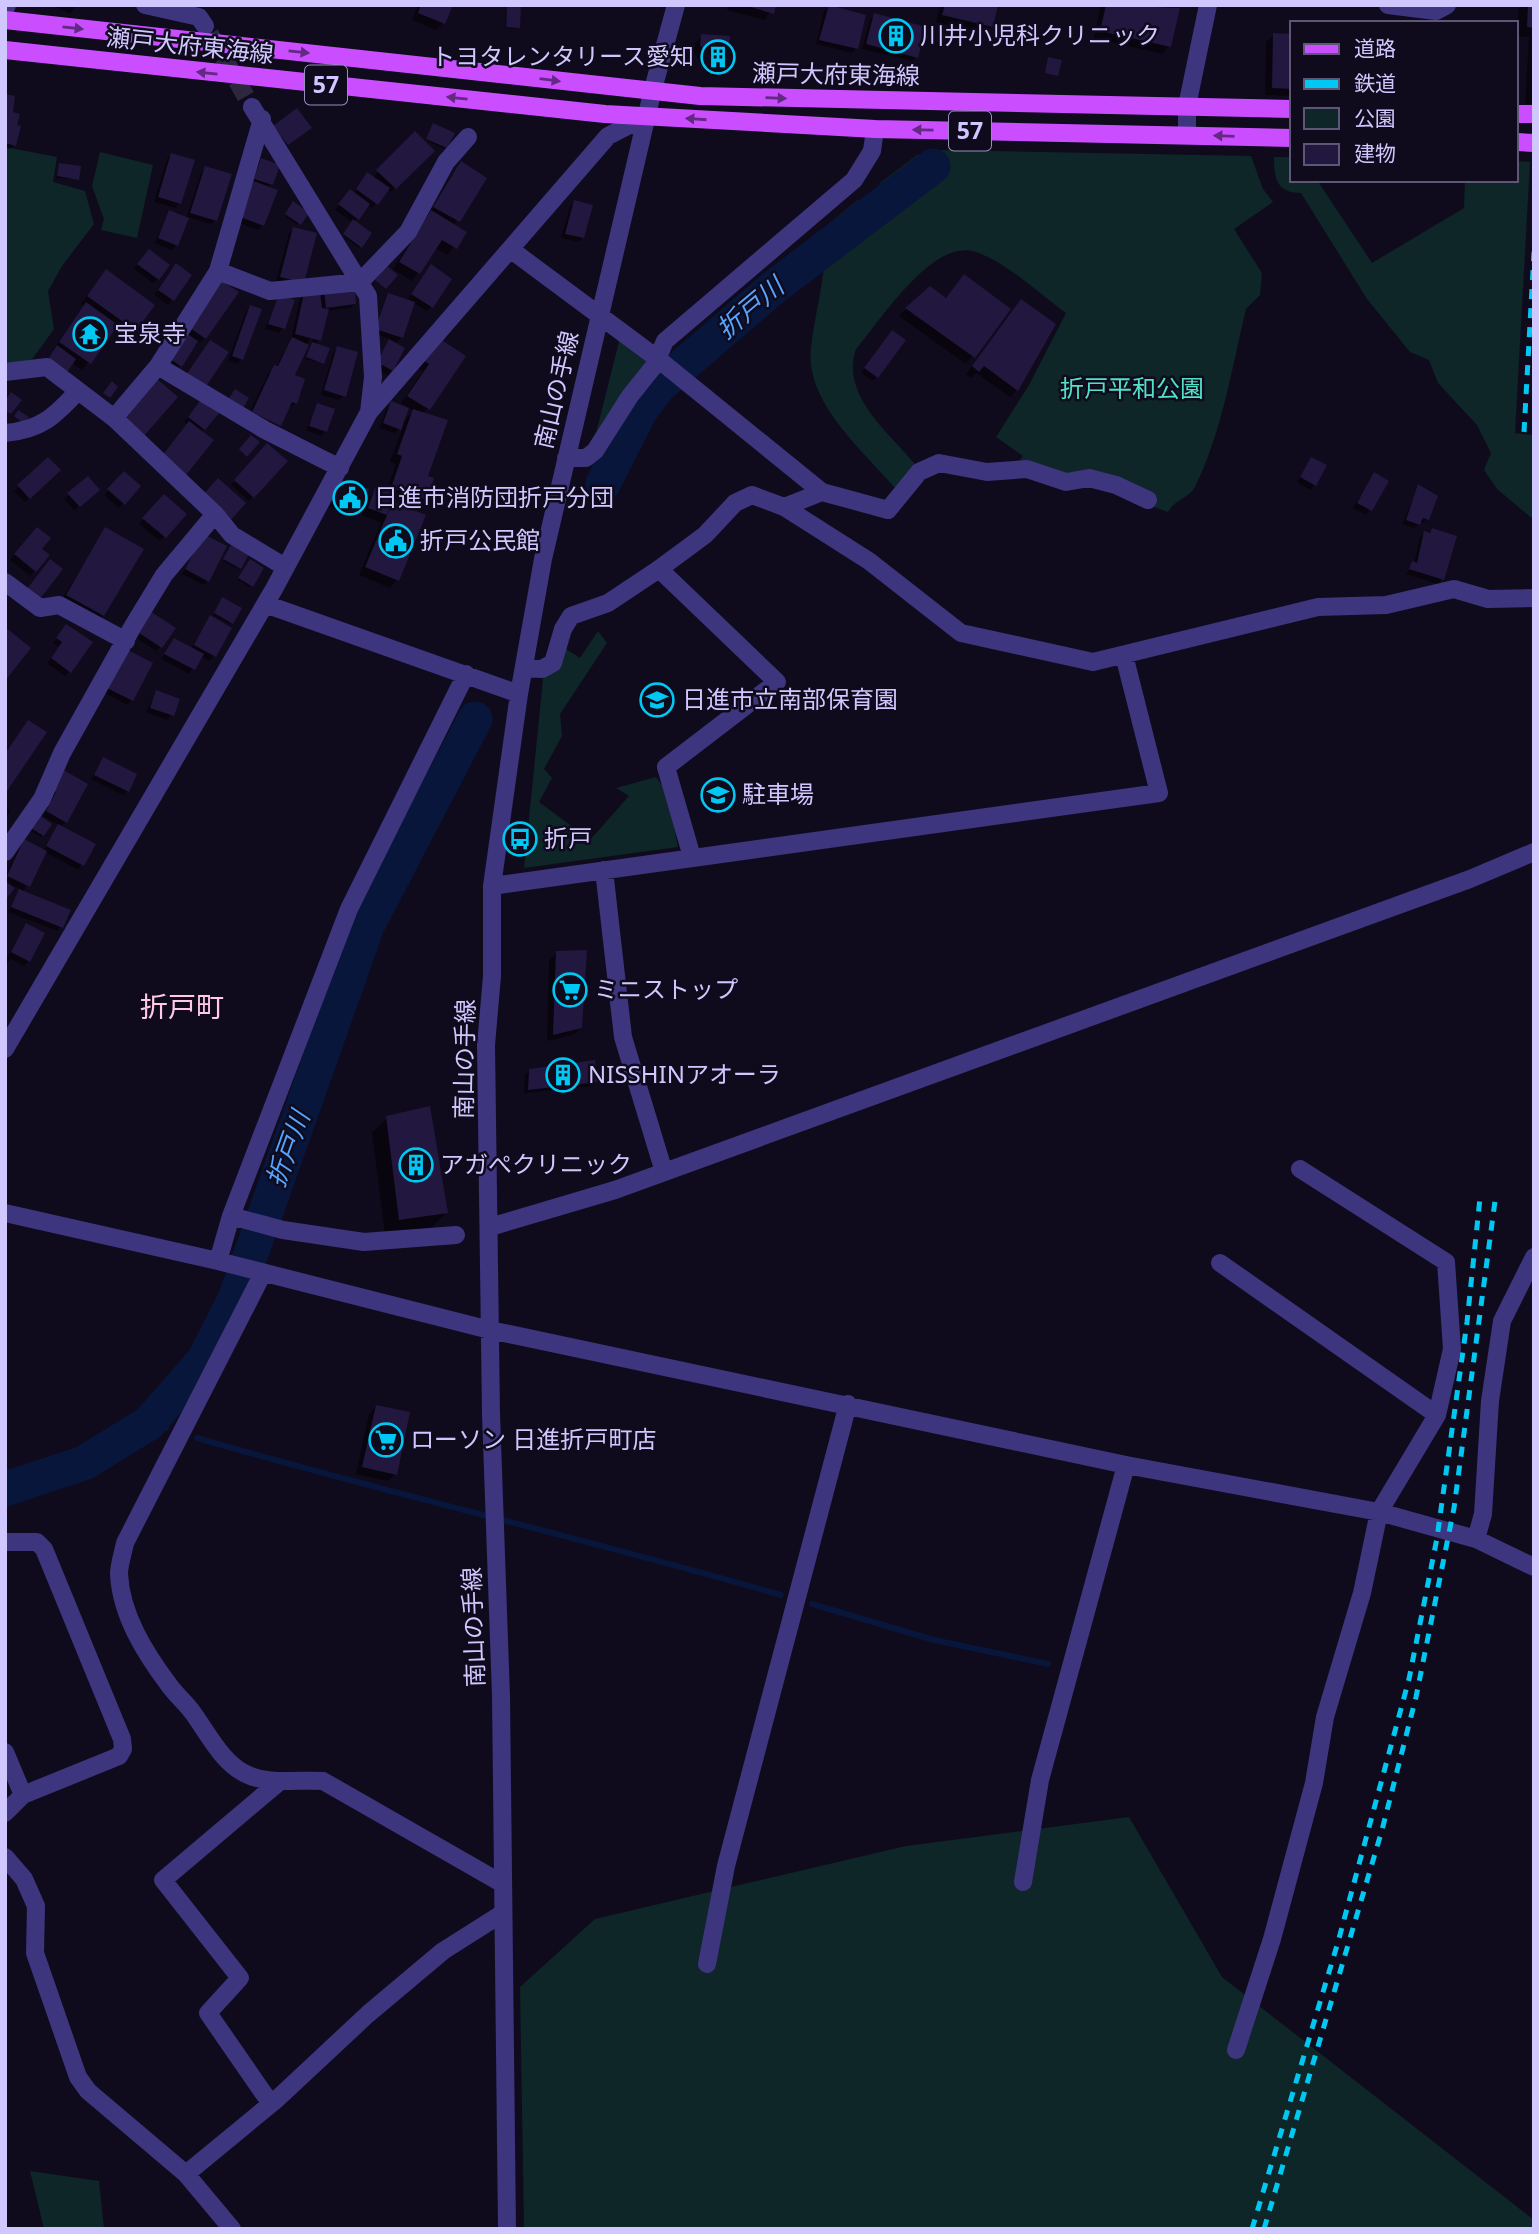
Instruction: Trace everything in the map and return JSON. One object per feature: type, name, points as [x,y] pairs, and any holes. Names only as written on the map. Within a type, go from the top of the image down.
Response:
[{"type":"main road","name":"瀬戸大府東海線","points":[[5,20],[700,96],[1290,109]]},
{"type":"main road","name":"瀬戸大府東海線","points":[[5,50],[605,114],[875,129],[1290,138]]},
{"type":"street","points":[[145,5],[199,17],[205,26]]},
{"type":"street","name":"南山の手線","points":[[506,2229],[501,1696],[494,1518],[486,1045],[492,976],[492,886],[519,694],[543,559],[653,89],[676,5]]},
{"type":"street","points":[[1187,135],[1187,106],[1208,5]]},
{"type":"street","points":[[1388,5],[1397,9],[1436,11],[1447,5]]},
{"type":"street","points":[[114,418],[158,366],[218,271],[257,113],[368,296],[373,377],[369,412]]},
{"type":"street","points":[[5,1049],[265,604],[369,412],[608,136],[647,116]]},
{"type":"street","points":[[566,458],[586,458],[595,451],[660,361],[664,341],[854,180],[872,152],[875,129]]},
{"type":"street","points":[[218,271],[270,291],[360,282],[408,232],[446,162],[468,137]]},
{"type":"street","points":[[510,249],[660,361],[822,492],[888,510],[919,472],[939,463],[987,472],[1027,470],[1066,482],[1089,478],[1148,499]]},
{"type":"street","points":[[158,366],[265,430],[340,467]]},
{"type":"street","points":[[5,372],[47,367],[114,418],[215,514],[232,535],[285,567]]},
{"type":"street","points":[[5,433],[20,432],[52,419],[78,391]]},
{"type":"street","points":[[784,507],[822,492]]},
{"type":"street","points":[[525,667],[542,669],[553,663],[563,629],[571,616],[608,603],[659,569],[705,535],[735,503],[752,495],[784,507],[869,561],[961,633],[1093,662],[1193,639],[1248,621],[1318,607],[1386,605],[1454,589],[1488,599],[1534,598]]},
{"type":"street","points":[[5,852],[42,799],[62,752],[164,575],[215,514]]},
{"type":"street","points":[[659,569],[777,682],[666,767],[692,857]]},
{"type":"street","points":[[5,582],[40,608],[60,605],[126,641]]},
{"type":"street","points":[[265,604],[519,694]]},
{"type":"street","points":[[492,886],[692,857],[946,825],[1159,793],[1124,655]]},
{"type":"street","points":[[219,1261],[231,1216],[349,909],[466,674]]},
{"type":"street","points":[[490,1227],[664,1172],[1470,879],[1534,852]]},
{"type":"street","points":[[604,870],[623,1037],[664,1172]]},
{"type":"street","points":[[1236,2050],[1279,1913],[1314,1783],[1325,1717],[1362,1593],[1379,1512],[1437,1415],[1452,1349],[1446,1262],[1300,1169]]},
{"type":"street","points":[[5,1213],[219,1261],[490,1330],[1126,1465],[1379,1512],[1476,1539],[1534,1567]]},
{"type":"street","points":[[231,1216],[283,1230],[364,1242],[456,1235]]},
{"type":"street","points":[[1476,1539],[1483,1514],[1490,1401],[1502,1321],[1534,1257]]},
{"type":"street","points":[[1220,1263],[1437,1415]]},
{"type":"street","points":[[262,1273],[125,1543],[119,1574],[128,1617],[144,1649],[170,1687],[191,1710],[217,1748],[244,1773],[279,1782],[298,1779],[323,1781],[503,1884]]},
{"type":"street","points":[[707,1964],[726,1866],[848,1404]]},
{"type":"street","points":[[1023,1882],[1040,1780],[1126,1465]]},
{"type":"street","points":[[5,1542],[37,1542],[44,1549],[123,1749],[119,1756],[23,1795],[5,1813]]},
{"type":"street","points":[[5,1752],[23,1795]]},
{"type":"street","points":[[271,2104],[208,2012],[240,1978],[163,1881],[279,1782]]},
{"type":"street","points":[[5,1857],[24,1879],[36,1906],[34,1953],[78,2077],[88,2091],[186,2174],[232,2229]]},
{"type":"street","points":[[186,2174],[271,2104],[369,2014],[443,1951],[503,1913]]},
{"type":"green space","points":[[5,147],[57,157],[53,182],[85,191],[94,224],[62,266],[48,291],[54,329],[28,365],[5,366]]},
{"type":"green space","name":"折戸平和公園","points":[[943,150],[1251,156],[1263,189],[1273,202],[1234,229],[1262,273],[1260,295],[1246,309],[1225,400],[1204,466],[1192,491],[1168,512],[1154,507],[1157,497],[1116,481],[1065,476],[1020,460],[1023,456],[996,437],[1029,385],[1066,313],[1011,271],[976,252],[960,251],[943,257],[926,268],[909,284],[856,349],[853,366],[861,397],[880,425],[915,464],[896,489],[853,442],[827,406],[817,388],[812,368],[811,348],[824,267],[819,260],[938,170],[931,160],[886,193],[880,183],[917,155]]},
{"type":"green space","points":[[100,152],[153,165],[137,238],[101,230],[104,219],[92,186]]},
{"type":"green space","points":[[1274,157],[1290,157],[1290,182],[1318,182],[1372,263],[1464,208],[1465,182],[1518,182],[1518,161],[1530,162],[1515,433],[1534,435],[1534,520],[1497,489],[1484,470],[1491,453],[1477,425],[1438,383],[1429,360],[1410,352],[1367,299],[1301,193],[1282,187],[1275,172]]},
{"type":"green space","points":[[858,200],[865,209],[839,229],[833,220]]},
{"type":"green space","points":[[620,338],[651,361],[593,445]]},
{"type":"green space","points":[[598,631],[607,643],[560,714],[562,736],[544,769],[552,778],[539,802],[590,840],[629,796],[616,788],[656,777],[667,792],[678,847],[524,868],[543,679],[563,639],[566,649],[580,658]]},
{"type":"green space","points":[[1129,1817],[1222,1977],[1534,2220],[1534,2229],[524,2229],[520,1987],[595,1919],[906,1846]]},
{"type":"green space","points":[[30,2171],[99,2181],[104,2229],[44,2229]]},
{"type":"building","points":[[421,5],[453,5],[445,24],[418,13]]},
{"type":"building","points":[[507,5],[521,5],[520,28],[506,27]]},
{"type":"building","points":[[744,5],[776,5],[774,14]]},
{"type":"building","points":[[829,5],[866,15],[858,49],[819,40]]},
{"type":"building","points":[[945,5],[998,5],[993,27],[942,15]]},
{"type":"building","points":[[1106,5],[1180,8],[1171,47],[1100,31]]},
{"type":"building","points":[[1528,5],[1534,5],[1534,28],[1527,27]]},
{"type":"building","name":"川井小児科クリニック","points":[[874,13],[926,27],[918,58],[866,44]]},
{"type":"building","points":[[1273,33],[1290,34],[1290,89],[1272,88]]},
{"type":"building","name":"トヨタレンタリース愛知","points":[[701,34],[730,36],[728,69],[715,68],[700,45]]},
{"type":"building","points":[[1048,57],[1062,60],[1058,76],[1045,73]]},
{"type":"building","points":[[5,94],[15,96],[13,112],[20,114],[17,125],[21,126],[16,146],[5,143]]},
{"type":"building","points":[[297,108],[312,128],[288,145],[273,126]]},
{"type":"building","points":[[433,123],[455,133],[447,148],[426,139]]},
{"type":"building","points":[[415,131],[435,151],[396,189],[376,170]]},
{"type":"building","points":[[171,153],[195,160],[181,204],[158,197]]},
{"type":"building","points":[[261,158],[280,165],[273,185],[254,179]]},
{"type":"building","points":[[461,161],[487,178],[460,222],[433,207]]},
{"type":"building","points":[[59,163],[81,166],[79,180],[57,176]]},
{"type":"building","points":[[205,166],[232,174],[217,221],[190,213]]},
{"type":"building","points":[[367,172],[390,188],[378,205],[356,189]]},
{"type":"building","points":[[253,181],[278,190],[264,226],[240,217]]},
{"type":"building","points":[[350,189],[370,204],[359,220],[338,204]]},
{"type":"building","points":[[574,200],[593,205],[584,238],[565,234]]},
{"type":"building","points":[[293,201],[309,213],[301,225],[285,214]]},
{"type":"building","points":[[169,210],[189,218],[178,246],[158,238]]},
{"type":"building","points":[[431,210],[467,232],[457,249],[442,240],[420,274],[399,262]]},
{"type":"building","points":[[353,219],[372,233],[362,248],[343,234]]},
{"type":"building","points":[[293,227],[317,233],[304,283],[280,277]]},
{"type":"building","points":[[149,249],[170,265],[159,280],[137,264]]},
{"type":"building","points":[[176,263],[192,275],[174,301],[158,290]]},
{"type":"building","points":[[431,264],[452,279],[433,308],[411,294]]},
{"type":"building","points":[[387,266],[398,275],[386,289],[375,280]]},
{"type":"building","points":[[106,269],[155,305],[136,331],[87,296]]},
{"type":"building","points":[[964,274],[1011,309],[975,358],[905,308],[930,286],[946,298]]},
{"type":"building","points":[[220,280],[239,292],[206,339],[187,326]]},
{"type":"building","points":[[355,287],[356,304],[326,308],[324,290]]},
{"type":"building","points":[[320,292],[322,308],[329,309],[321,341],[295,334],[304,293]]},
{"type":"building","points":[[388,293],[415,302],[403,338],[375,329]]},
{"type":"building","points":[[279,294],[295,300],[285,329],[268,324]]},
{"type":"building","points":[[1021,299],[1056,324],[1018,391],[984,366],[979,372],[972,366]]},
{"type":"building","points":[[86,302],[118,325],[91,364],[59,342]]},
{"type":"building","points":[[250,305],[262,309],[243,360],[232,356]]},
{"type":"building","points":[[892,330],[906,340],[878,378],[864,368]]},
{"type":"building","points":[[183,331],[198,341],[182,367],[167,357]]},
{"type":"building","points":[[292,337],[309,345],[295,375],[305,379],[297,404],[292,402],[281,426],[252,412],[274,365],[278,366]]},
{"type":"building","points":[[437,337],[466,356],[430,410],[407,396],[429,364],[422,359]]},
{"type":"building","points":[[389,339],[405,348],[393,371],[377,362]]},
{"type":"building","points":[[210,340],[229,352],[205,388],[186,375]]},
{"type":"building","points":[[312,342],[330,348],[324,364],[306,357]]},
{"type":"building","points":[[57,345],[76,359],[66,374],[47,361]]},
{"type":"building","points":[[337,346],[358,352],[346,397],[324,390]]},
{"type":"building","points":[[156,378],[178,397],[144,436],[122,417]]},
{"type":"building","points":[[112,381],[118,387],[110,398],[103,393]]},
{"type":"building","points":[[235,389],[249,398],[242,410],[227,401]]},
{"type":"building","points":[[11,392],[22,400],[11,414],[5,410],[5,401]]},
{"type":"building","points":[[202,398],[220,412],[205,430],[188,417]]},
{"type":"building","points":[[391,401],[409,408],[401,430],[383,423]]},
{"type":"building","points":[[317,403],[335,409],[327,432],[309,426]]},
{"type":"building","points":[[413,409],[448,420],[428,476],[434,478],[427,500],[391,488],[402,456],[397,454]]},
{"type":"building","points":[[18,410],[29,417],[24,424],[14,416]]},
{"type":"building","points":[[189,421],[214,440],[186,475],[162,456]]},
{"type":"building","points":[[251,435],[260,442],[247,457],[239,449]]},
{"type":"building","points":[[267,443],[288,461],[254,498],[234,480]]},
{"type":"building","points":[[48,457],[61,470],[30,499],[17,485]]},
{"type":"building","points":[[1311,457],[1327,465],[1316,486],[1300,477]]},
{"type":"building","points":[[124,471],[141,486],[125,505],[107,489]]},
{"type":"building","points":[[1374,472],[1389,481],[1372,511],[1357,503]]},
{"type":"building","points":[[88,476],[100,490],[80,507],[67,493]]},
{"type":"building","points":[[218,478],[246,503],[229,522],[201,497]]},
{"type":"building","name":"日進市消防団折戸分団","points":[[341,480],[369,489],[361,511],[333,502]]},
{"type":"building","points":[[1418,484],[1438,496],[1429,520],[1423,518],[1420,525],[1406,520]]},
{"type":"building","points":[[375,488],[395,492],[387,515],[368,508]]},
{"type":"building","points":[[164,494],[187,514],[166,538],[142,518]]},
{"type":"building","name":"折戸公民館","points":[[393,502],[426,515],[399,581],[365,567]]},
{"type":"building","points":[[37,527],[51,538],[42,549],[50,555],[36,572],[14,554]]},
{"type":"building","points":[[105,527],[144,549],[104,616],[66,595]]},
{"type":"building","points":[[1432,528],[1457,536],[1444,580],[1409,569],[1412,561],[1417,563],[1424,531],[1430,533]]},
{"type":"building","points":[[203,534],[227,546],[209,582],[185,569]]},
{"type":"building","points":[[231,545],[249,554],[241,569],[223,559]]},
{"type":"building","points":[[50,559],[63,569],[40,599],[27,589]]},
{"type":"building","points":[[250,559],[264,568],[253,587],[238,578]]},
{"type":"building","points":[[222,597],[242,608],[233,624],[214,613]]},
{"type":"building","points":[[150,611],[176,628],[162,648],[136,631]]},
{"type":"building","points":[[210,615],[232,628],[216,657],[194,645]]},
{"type":"building","points":[[66,624],[93,642],[71,673],[51,658],[62,642],[56,638]]},
{"type":"building","points":[[5,627],[31,648],[5,681]]},
{"type":"building","points":[[174,638],[204,654],[195,670],[164,654]]},
{"type":"building","points":[[126,649],[153,663],[133,701],[107,688]]},
{"type":"building","points":[[156,690],[180,699],[174,716],[150,708]]},
{"type":"building","points":[[28,720],[47,732],[5,794],[5,754]]},
{"type":"building","points":[[103,757],[137,774],[129,792],[94,775]]},
{"type":"building","points":[[60,768],[88,784],[67,823],[46,811],[56,792],[49,789]]},
{"type":"building","points":[[35,812],[52,824],[44,836],[27,826]]},
{"type":"building","points":[[58,824],[96,844],[84,866],[46,846]]},
{"type":"building","points":[[24,839],[47,851],[30,887],[7,876]]},
{"type":"building","points":[[5,881],[15,888],[5,900]]},
{"type":"building","points":[[19,889],[71,910],[63,928],[11,907]]},
{"type":"building","points":[[26,923],[45,933],[30,962],[11,952]]},
{"type":"building","name":"ミニストップ","points":[[587,950],[582,1028],[553,1035],[556,951]]},
{"type":"building","name":"NISSHINアオーラ","points":[[595,1060],[598,1082],[528,1090],[529,1069]]},
{"type":"building","name":"アガぺクリニック","points":[[430,1106],[448,1213],[399,1220],[386,1116]]},
{"type":"building","name":"ローソン 日進折戸町店","points":[[376,1405],[410,1412],[397,1475],[362,1467]]},
{"type":"waterway","name":"折戸川","points":[[603,484],[640,411],[659,386],[773,288],[933,166]]},
{"type":"waterway","name":"折戸川","points":[[5,1489],[84,1463],[149,1423],[204,1360],[235,1299],[367,926],[475,719]]},
{"type":"waterway","points":[[149,1423],[166,1428]]},
{"type":"waterway","points":[[197,1438],[781,1595]]},
{"type":"waterway","points":[[812,1604],[934,1640],[1048,1664]]},
{"type":"tunnel","points":[[210,34],[252,107]]},
{"type":"railway","points":[[1524,432],[1534,252]]},
{"type":"railway","points":[[1252,2229],[1338,1942],[1409,1679],[1437,1538],[1467,1322],[1480,1198]]},
{"type":"railway","points":[[1264,2229],[1382,1830],[1416,1697],[1454,1508],[1495,1201]]},
{"type":"place","name":"川井小児科クリニック","points":[[896,36]]},
{"type":"place","name":"トヨタレンタリース愛知","points":[[718,57]]},
{"type":"place","name":"宝泉寺","points":[[90,334]]},
{"type":"place","name":"日進市消防団折戸分団","points":[[350,498]]},
{"type":"place","name":"折戸公民館","points":[[396,541]]},
{"type":"place","name":"日進市立南部保育園","points":[[657,700]]},
{"type":"place","name":"駐車場","points":[[718,795]]},
{"type":"place","name":"折戸","points":[[520,839]]},
{"type":"place","name":"ミニストップ","points":[[570,990]]},
{"type":"place","name":"NISSHINアオーラ","points":[[563,1075]]},
{"type":"place","name":"アガぺクリニック","points":[[416,1165]]},
{"type":"place","name":"ローソン 日進折戸町店","points":[[386,1440]]},
{"type":"district","name":"折戸町","points":[[182,1007]]}]
